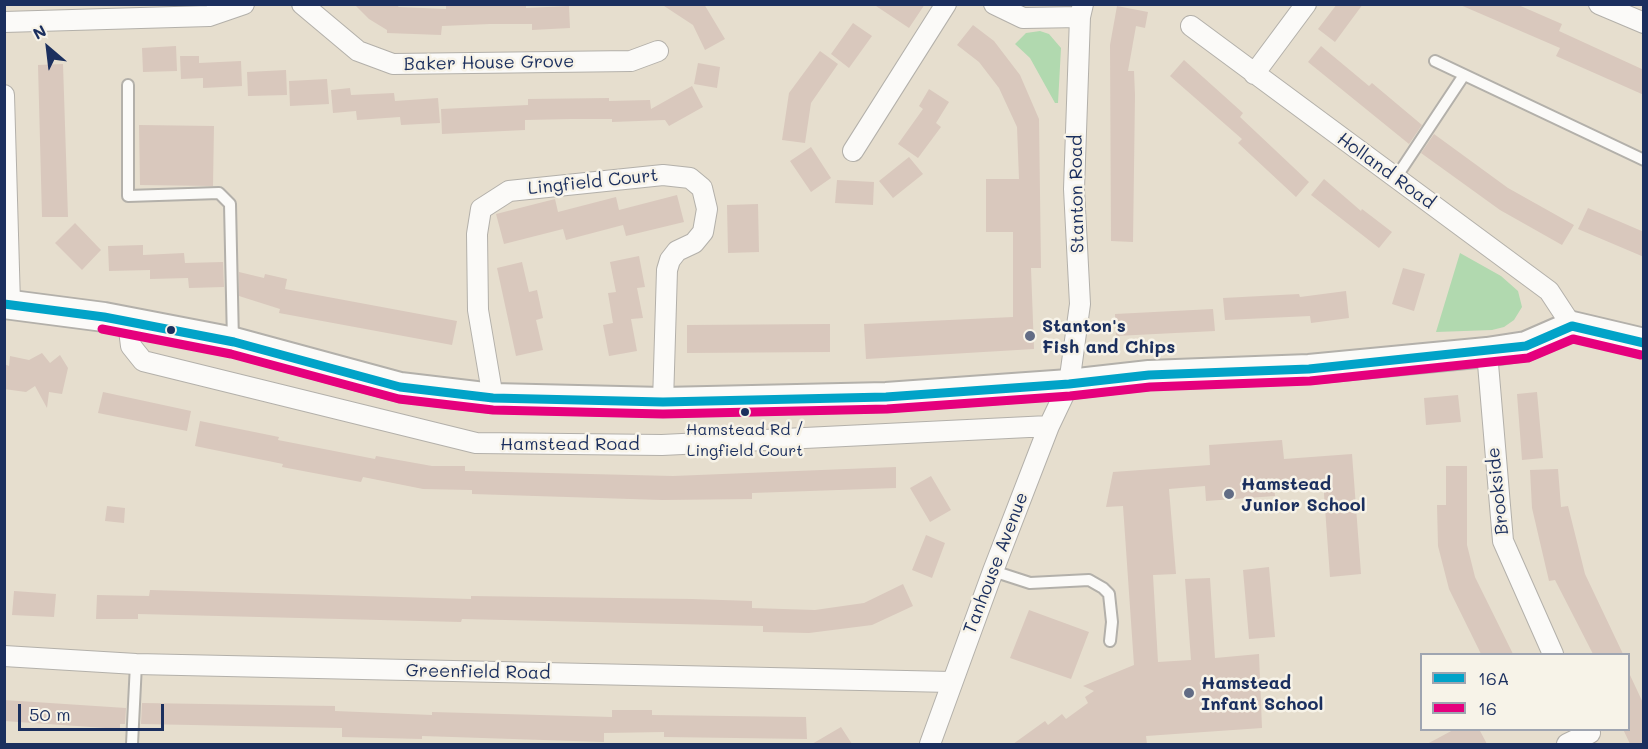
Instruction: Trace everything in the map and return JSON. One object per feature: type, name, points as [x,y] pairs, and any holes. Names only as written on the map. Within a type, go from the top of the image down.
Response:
[{"type":"main road","points":[[7,304],[128,322],[234,342],[400,387],[493,398],[663,402],[886,398],[1069,384],[1149,375],[1309,369],[1487,352],[1526,346],[1572,326],[1644,343]]},
{"type":"street","points":[[4,22],[209,16],[244,4]]},
{"type":"street","name":"Baker House Grove","points":[[302,4],[358,51],[393,64],[631,62],[658,51]]},
{"type":"street","points":[[853,151],[858,125],[946,4]]},
{"type":"street","points":[[994,4],[1023,18],[1081,11]]},
{"type":"street","points":[[1254,74],[1306,4]]},
{"type":"street","points":[[1599,4],[1644,23]]},
{"type":"street","name":"Stanton Road","points":[[1069,384],[1080,304],[1074,189],[1081,11]]},
{"type":"street","name":"Holland Road","points":[[1191,26],[1549,291],[1572,326]]},
{"type":"street","points":[[4,95],[7,304]]},
{"type":"street","name":"Lingfield Court","points":[[493,398],[478,310],[477,234],[481,209],[509,191],[663,175],[690,178],[702,188],[707,209],[703,232],[694,243],[677,251],[670,260],[667,270],[663,402]]},
{"type":"street","name":"Hamstead Road","points":[[128,322],[132,346],[143,361],[476,443],[662,444],[1049,426]]},
{"type":"street","name":"Brookside","points":[[1487,352],[1503,541],[1553,653]]},
{"type":"street","name":"Tanhouse Avenue","points":[[930,744],[993,571],[1049,426],[1069,384]]},
{"type":"street","name":"Greenfield Road","points":[[4,656],[136,664],[951,682]]},
{"type":"street","points":[[1567,744],[1591,736]]},
{"type":"lane","points":[[1435,61],[1644,160]]},
{"type":"lane","points":[[1399,173],[1464,75]]},
{"type":"lane","points":[[128,86],[128,196],[219,193],[230,204],[234,342]]},
{"type":"lane","points":[[993,571],[1030,583],[1089,580],[1103,588],[1109,594],[1112,622],[1110,641]]},
{"type":"lane","points":[[132,744],[136,664]]},
{"type":"green space","points":[[1040,31],[1049,34],[1061,48],[1058,103],[1055,103],[1030,58],[1015,44],[1026,33]]},
{"type":"green space","points":[[1460,253],[1501,276],[1518,291],[1522,307],[1514,320],[1504,327],[1492,330],[1436,332]]},
{"type":"building","points":[[354,4],[400,4],[398,7],[446,9],[446,4],[526,4],[526,8],[569,6],[570,28],[532,30],[532,24],[490,24],[442,26],[441,35],[387,33],[387,30],[369,19]]},
{"type":"building","points":[[661,4],[704,4],[725,39],[705,50],[693,25]]},
{"type":"building","points":[[873,4],[925,4],[909,28]]},
{"type":"building","points":[[1337,4],[1363,4],[1335,42],[1318,29]]},
{"type":"building","points":[[1458,4],[1516,4],[1562,24],[1559,31],[1644,70],[1644,95],[1556,56],[1560,48]]},
{"type":"building","points":[[1117,6],[1148,12],[1145,28],[1136,26],[1128,71],[1134,71],[1135,95],[1133,242],[1111,241],[1110,45]]},
{"type":"building","points":[[853,23],[872,36],[849,68],[831,54]]},
{"type":"building","points":[[973,25],[994,41],[1020,75],[1039,119],[1041,268],[1031,268],[1034,349],[866,359],[864,324],[1013,317],[1013,232],[986,232],[986,179],[1019,179],[1017,127],[999,88],[979,62],[957,45]]},
{"type":"building","points":[[176,46],[177,71],[143,72],[142,48]]},
{"type":"building","points":[[1321,46],[1369,86],[1372,83],[1422,125],[1409,144],[1308,62]]},
{"type":"building","points":[[820,51],[838,64],[811,103],[805,143],[782,140],[789,93]]},
{"type":"building","points":[[180,56],[199,56],[199,63],[241,61],[242,86],[203,88],[203,78],[181,79]]},
{"type":"building","points":[[1184,60],[1243,113],[1240,117],[1309,182],[1296,197],[1238,143],[1242,139],[1170,76]]},
{"type":"building","points":[[698,63],[720,67],[717,88],[694,84]]},
{"type":"building","points":[[63,64],[68,217],[42,217],[38,65]]},
{"type":"building","points":[[286,70],[287,95],[248,96],[247,72]]},
{"type":"building","points":[[327,79],[329,104],[290,106],[289,81]]},
{"type":"building","points":[[692,86],[703,107],[669,126],[665,120],[612,122],[612,119],[525,120],[525,130],[442,134],[441,109],[528,105],[528,99],[609,98],[609,101],[650,100],[651,109]]},
{"type":"building","points":[[350,88],[351,95],[394,93],[395,101],[438,98],[440,123],[401,125],[400,117],[357,120],[356,111],[333,113],[331,90]]},
{"type":"building","points":[[929,89],[949,102],[936,123],[941,127],[918,158],[898,144],[923,109],[919,106]]},
{"type":"building","points":[[139,125],[214,126],[213,186],[140,185]]},
{"type":"building","points":[[1434,134],[1508,188],[1574,225],[1562,245],[1500,210],[1421,153]]},
{"type":"building","points":[[811,147],[831,178],[811,192],[790,161]]},
{"type":"building","points":[[909,157],[923,174],[893,198],[879,181]]},
{"type":"building","points":[[1324,179],[1361,211],[1362,209],[1392,232],[1379,248],[1311,195]]},
{"type":"building","points":[[837,180],[874,182],[873,205],[835,203]]},
{"type":"building","points":[[677,195],[684,222],[626,236],[623,225],[566,240],[563,229],[504,244],[496,214],[555,199],[558,212],[616,197],[619,210]]},
{"type":"building","points":[[758,204],[759,252],[728,253],[727,205]]},
{"type":"building","points":[[1588,208],[1644,232],[1644,257],[1578,229]]},
{"type":"building","points":[[75,223],[101,250],[82,270],[55,243]]},
{"type":"building","points":[[143,245],[143,255],[184,253],[185,263],[223,262],[224,287],[189,288],[188,278],[150,279],[150,270],[109,271],[108,246]]},
{"type":"building","points":[[639,256],[645,287],[637,288],[643,318],[631,319],[637,351],[609,356],[603,325],[613,323],[608,293],[616,292],[610,262]]},
{"type":"building","points":[[522,262],[529,292],[537,290],[543,318],[536,320],[543,350],[516,356],[497,268]]},
{"type":"building","points":[[1403,268],[1425,274],[1414,311],[1392,304]]},
{"type":"building","points":[[239,272],[264,278],[265,274],[287,279],[285,289],[457,321],[452,345],[279,313],[280,309],[239,296]]},
{"type":"building","points":[[1346,291],[1349,318],[1311,323],[1310,316],[1225,320],[1223,298],[1299,294],[1300,297]]},
{"type":"building","points":[[1213,309],[1215,331],[1116,336],[1115,314]]},
{"type":"building","points":[[830,324],[830,352],[687,353],[687,325]]},
{"type":"building","points":[[42,353],[50,363],[60,355],[68,368],[62,394],[49,392],[47,408],[35,386],[26,392],[4,389],[4,364],[9,366],[10,356],[29,360]]},
{"type":"building","points":[[103,392],[191,411],[187,431],[98,413]]},
{"type":"building","points":[[1537,392],[1543,458],[1522,460],[1517,394]]},
{"type":"building","points":[[1458,395],[1461,422],[1426,425],[1424,398]]},
{"type":"building","points":[[200,421],[279,437],[278,440],[375,459],[376,456],[432,466],[465,466],[465,471],[673,476],[896,467],[896,488],[752,493],[752,499],[662,500],[472,494],[472,490],[423,489],[363,477],[361,482],[282,467],[283,464],[195,446]]},
{"type":"building","points":[[1282,440],[1284,459],[1352,454],[1361,574],[1330,577],[1323,480],[1274,484],[1275,496],[1206,501],[1205,486],[1169,489],[1176,574],[1153,575],[1158,662],[1191,660],[1185,579],[1210,578],[1215,658],[1259,654],[1262,728],[1146,736],[1147,744],[1013,744],[1045,721],[1048,725],[1062,714],[1066,719],[1088,703],[1085,697],[1094,691],[1083,686],[1134,665],[1123,506],[1106,507],[1113,472],[1210,465],[1209,445]]},
{"type":"building","points":[[1446,466],[1467,466],[1467,545],[1475,577],[1513,653],[1481,653],[1449,589],[1438,546],[1437,505],[1446,505]]},
{"type":"building","points":[[1558,469],[1561,507],[1568,506],[1585,574],[1623,653],[1592,653],[1555,580],[1549,581],[1532,508],[1530,470]]},
{"type":"building","points":[[931,476],[951,510],[930,522],[910,488]]},
{"type":"building","points":[[107,506],[125,508],[124,523],[105,521]]},
{"type":"building","points":[[926,535],[945,543],[932,578],[912,570]]},
{"type":"building","points":[[1269,567],[1275,637],[1249,639],[1243,570]]},
{"type":"building","points":[[903,584],[913,606],[872,625],[809,633],[763,632],[763,626],[462,619],[461,622],[138,614],[138,619],[96,619],[97,595],[149,596],[150,590],[471,599],[471,596],[692,599],[752,601],[752,608],[815,610],[864,603]]},
{"type":"building","points":[[14,591],[56,594],[54,617],[12,615]]},
{"type":"building","points":[[1029,610],[1089,632],[1071,679],[1010,658]]},
{"type":"building","points":[[1630,675],[1644,705],[1644,744],[1630,744],[1624,731],[1630,731]]},
{"type":"building","points":[[4,700],[126,708],[125,724],[120,724],[120,729],[4,721]]},
{"type":"building","points":[[142,703],[335,706],[335,711],[432,715],[432,712],[612,717],[612,710],[652,710],[652,715],[806,717],[807,739],[664,737],[664,732],[604,733],[604,742],[422,736],[422,739],[342,737],[342,728],[141,724]]},
{"type":"building","points":[[841,727],[852,744],[812,744]]},
{"type":"building","points":[[1451,731],[1480,731],[1487,744],[1427,744]]},
{"type":"transit line","name":"16A","points":[[4,304],[104,317],[234,342],[400,387],[493,398],[663,402],[886,397],[1069,384],[1149,375],[1309,369],[1526,346],[1572,326],[1644,343]]},
{"type":"transit line","name":"16","points":[[102,329],[231,354],[399,399],[493,410],[663,414],[887,409],[1070,396],[1150,387],[1310,381],[1528,358],[1573,339],[1641,355]]},
{"type":"place","name":"Stanton's Fish and Chips","points":[[1030,336]]},
{"type":"place","name":"Hamstead Rd / Lingfield Court","points":[[745,412]]},
{"type":"place","name":"Hamstead Junior School","points":[[1229,494]]},
{"type":"place","name":"Hamstead Infant School","points":[[1189,693]]}]
